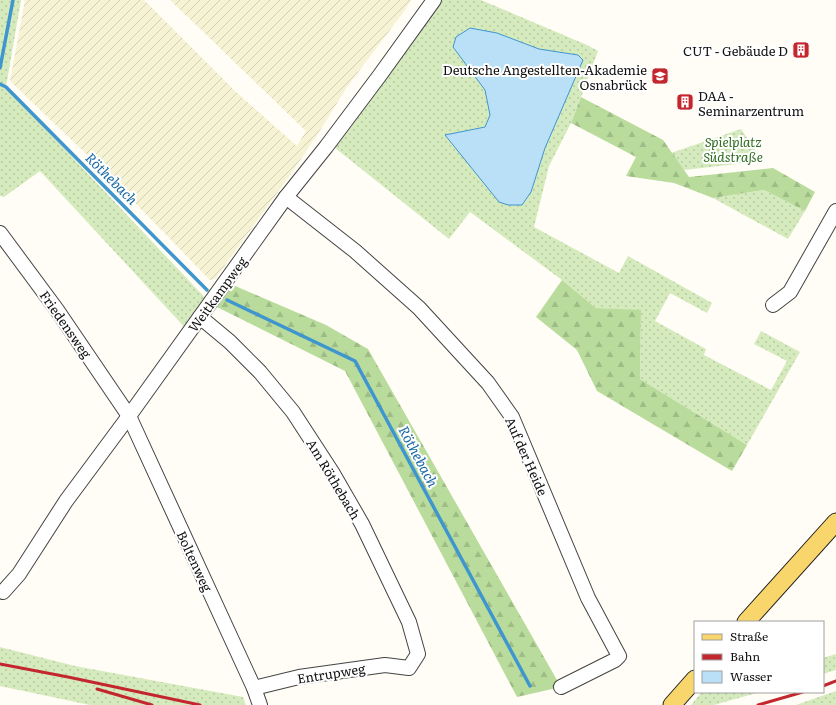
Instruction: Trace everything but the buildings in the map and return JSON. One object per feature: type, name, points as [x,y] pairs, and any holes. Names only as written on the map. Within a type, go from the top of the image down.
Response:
[{"type":"main road","points":[[747,621],[836,522]]},
{"type":"main road","points":[[672,705],[694,680]]},
{"type":"street","name":"Weitkampweg","points":[[3,592],[20,574],[66,501],[129,416],[286,197],[380,76],[434,0]]},
{"type":"street","name":"Auf der Heide","points":[[286,197],[355,251],[419,308],[488,383],[512,417],[588,598],[619,656],[615,660],[561,687]]},
{"type":"street","points":[[773,305],[790,292],[836,211]]},
{"type":"street","name":"Friedensweg","points":[[0,233],[57,310],[129,416]]},
{"type":"street","name":"Am Röthebach","points":[[200,317],[230,342],[260,372],[293,412],[332,472],[362,524],[409,622],[418,654],[409,668]]},
{"type":"street","name":"Boltenweg","points":[[129,416],[254,688],[260,705]]},
{"type":"street","name":"Entrupweg","points":[[254,688],[299,677],[385,665],[409,668]]},
{"type":"shaded area","points":[[25,0],[144,0],[236,92],[297,146],[306,131],[170,0],[411,0],[347,87],[291,174],[215,279],[210,280],[104,171],[10,81]]},
{"type":"green space","points":[[0,0],[21,0],[6,87],[211,304],[189,332],[40,171],[4,197],[0,196]]},
{"type":"green space","points":[[440,0],[481,0],[598,51],[571,123],[549,166],[534,227],[619,273],[628,256],[712,303],[707,313],[670,293],[655,321],[706,349],[704,355],[771,390],[787,361],[754,344],[761,331],[800,352],[747,445],[640,379],[641,311],[596,308],[562,280],[470,212],[449,239],[334,147]]},
{"type":"green space","points":[[581,97],[663,140],[689,177],[773,168],[815,192],[805,211],[764,190],[713,198],[674,183],[626,176],[636,157],[571,123]]},
{"type":"green space","name":"Spielplatz Südstraße","points":[[741,129],[763,161],[684,170],[671,153]]},
{"type":"green space","points":[[764,190],[805,211],[788,239],[713,198]]},
{"type":"green space","points":[[562,280],[596,308],[641,310],[640,379],[747,445],[732,471],[597,391],[577,350],[536,317]]},
{"type":"green space","points":[[226,282],[326,325],[368,349],[561,687],[517,697],[345,371],[211,304]]},
{"type":"green space","points":[[0,647],[75,666],[243,697],[246,705],[90,705],[0,686]]},
{"type":"green space","points":[[836,654],[836,670],[824,674],[824,658]]},
{"type":"green space","points":[[836,691],[836,705],[796,705]]},
{"type":"green space","points":[[701,693],[756,693],[714,705],[691,705]]},
{"type":"water","points":[[470,28],[497,33],[539,49],[578,55],[583,60],[545,148],[531,192],[522,205],[508,205],[499,202],[445,135],[485,127],[490,115],[485,90],[453,47],[456,37]]},
{"type":"waterway","points":[[0,68],[13,0]]},
{"type":"waterway","name":"Röthebach","points":[[0,84],[6,87],[207,290]]},
{"type":"waterway","name":"Röthebach","points":[[227,300],[355,361],[530,686]]},
{"type":"railway","points":[[0,664],[200,705]]},
{"type":"railway","points":[[824,686],[836,681]]},
{"type":"railway","points":[[97,689],[152,705]]},
{"type":"railway","points":[[758,705],[800,693]]},
{"type":"place","name":"CUT - Gebäude D","points":[[801,50]]},
{"type":"place","name":"Deutsche Angestellten-Akademie Osnabrück","points":[[660,76]]},
{"type":"place","name":"DAA - Seminarzentrum","points":[[685,102]]}]
